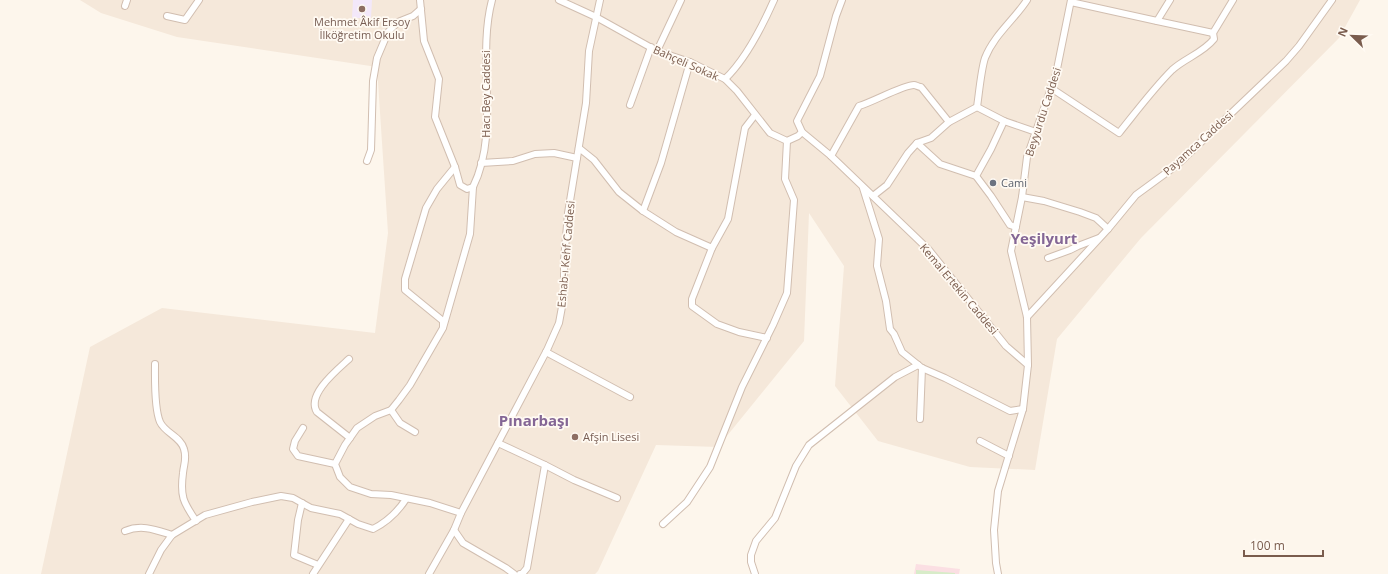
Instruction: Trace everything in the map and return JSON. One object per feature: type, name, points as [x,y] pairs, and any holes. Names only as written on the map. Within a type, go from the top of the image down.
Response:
[{"type":"street","points":[[167,16],[184,20],[199,0]]},
{"type":"street","points":[[420,0],[424,41],[439,79],[435,117],[455,167],[460,184],[467,189],[473,187]]},
{"type":"street","name":"Hacı Bey Caddesi","points":[[391,410],[410,385],[443,328],[470,234],[473,187],[486,144],[486,42],[492,0]]},
{"type":"street","name":"Bahçeli Sokak","points":[[559,0],[596,17],[657,51],[690,62],[725,80],[738,91],[770,133],[787,141]]},
{"type":"street","name":"Eshab-ı Kehf Caddesi","points":[[429,574],[454,530],[461,513],[546,352],[559,323],[564,296],[564,261],[568,213],[586,103],[589,51],[600,0]]},
{"type":"street","points":[[657,51],[681,0]]},
{"type":"street","points":[[725,80],[762,28],[774,0]]},
{"type":"street","points":[[663,524],[688,502],[710,467],[742,387],[767,338],[787,293],[794,200],[785,179],[787,141],[798,136],[802,132],[797,122],[820,76],[836,16],[842,0]]},
{"type":"street","points":[[977,107],[985,59],[996,38],[1019,12],[1027,0]]},
{"type":"street","points":[[1157,21],[1170,0]]},
{"type":"street","points":[[1051,88],[1119,133],[1173,69],[1209,46],[1214,39],[1213,33],[1233,0]]},
{"type":"street","name":"Payamca Caddesi","points":[[1027,317],[1108,229],[1136,195],[1177,165],[1286,61],[1299,46],[1332,0]]},
{"type":"street","points":[[1071,1],[1213,33]]},
{"type":"street","name":"Beyyurdu Caddesi","points":[[1028,365],[1027,317],[1011,252],[1022,198],[1027,157],[1056,74],[1071,1]]},
{"type":"street","points":[[367,161],[371,150],[373,81],[377,58],[388,32],[398,22],[413,16],[420,9]]},
{"type":"street","points":[[630,105],[651,47]]},
{"type":"street","points":[[643,211],[661,163],[690,62]]},
{"type":"street","points":[[831,156],[859,106],[914,85],[921,87],[949,122]]},
{"type":"street","points":[[977,107],[1004,121],[1036,132]]},
{"type":"street","points":[[873,196],[887,185],[908,153],[917,143],[931,138],[949,122],[977,107]]},
{"type":"street","points":[[755,115],[745,128],[728,219],[712,248],[692,299],[692,306],[717,324],[739,332],[767,338]]},
{"type":"street","points":[[976,176],[1004,121]]},
{"type":"street","name":"Kemal Ertekin Caddesi","points":[[802,132],[831,156],[929,250],[1006,346],[1028,365]]},
{"type":"street","points":[[917,143],[940,164],[976,176],[1010,225],[1016,227]]},
{"type":"street","points":[[579,148],[594,160],[619,192],[643,211],[676,232],[712,248]]},
{"type":"street","points":[[480,163],[513,161],[535,154],[554,153],[577,158]]},
{"type":"street","points":[[443,328],[443,321],[405,290],[405,279],[426,208],[437,189],[455,167]]},
{"type":"street","points":[[862,187],[879,239],[877,266],[886,301],[890,329],[894,334],[902,352],[920,367],[1010,411],[1023,409]]},
{"type":"street","points":[[1022,198],[1044,201],[1086,214],[1096,218],[1108,229]]},
{"type":"street","points":[[1048,258],[1100,237]]},
{"type":"street","points":[[546,352],[630,397]]},
{"type":"street","points":[[349,360],[334,372],[322,386],[315,401],[314,407],[317,412],[350,438]]},
{"type":"street","points":[[155,364],[156,398],[160,422],[184,446],[186,458],[181,492],[185,505],[196,521]]},
{"type":"street","points":[[998,574],[994,530],[998,490],[1023,409],[1028,365]]},
{"type":"street","points":[[920,367],[920,419]]},
{"type":"street","points":[[755,574],[751,562],[751,555],[756,542],[775,518],[796,466],[810,446],[895,377],[920,367]]},
{"type":"street","points":[[335,464],[357,428],[375,416],[391,410],[400,422],[415,432]]},
{"type":"street","points":[[303,428],[295,441],[293,449],[298,456],[335,464]]},
{"type":"street","points":[[980,441],[1009,456]]},
{"type":"street","points":[[498,443],[574,480],[616,498]]},
{"type":"street","points":[[335,464],[340,477],[350,487],[371,494],[391,495],[430,503],[461,513]]},
{"type":"street","points":[[520,574],[522,574],[527,568],[545,465]]},
{"type":"street","points":[[149,574],[161,550],[172,535],[205,515],[252,502],[281,496],[293,498],[311,508],[340,514],[358,524],[373,529],[386,522],[402,506],[406,499]]},
{"type":"street","points":[[302,503],[298,520],[294,555],[318,565]]},
{"type":"street","points":[[313,574],[349,519]]},
{"type":"street","points":[[126,531],[134,527],[148,528],[172,535]]},
{"type":"street","points":[[454,530],[463,543],[514,574]]},
{"type":"shaded area","points":[[80,0],[1360,0],[1339,38],[1141,238],[1057,339],[1035,470],[970,467],[878,441],[835,386],[844,266],[809,213],[804,341],[718,447],[656,445],[598,571],[595,574],[41,574],[90,347],[162,308],[375,333],[388,233],[377,67],[177,37],[101,13]]},
{"type":"shaded area","name":"Mehmet Âkif Ersoy İlköğretim Okulu","points":[[353,0],[372,0],[371,18],[352,18]]},
{"type":"shaded area","points":[[916,564],[960,569],[959,574],[914,574]]},
{"type":"green space","points":[[916,570],[955,573],[955,574],[916,574]]},
{"type":"place","name":"Mehmet Âkif Ersoy İlköğretim Okulu","points":[[362,9]]},
{"type":"place","name":"Cami","points":[[993,183]]},
{"type":"place","name":"Afşin Lisesi","points":[[575,437]]},
{"type":"district","name":"Yeşilyurt","points":[[1044,239]]},
{"type":"district","name":"Pınarbaşı","points":[[534,421]]}]
